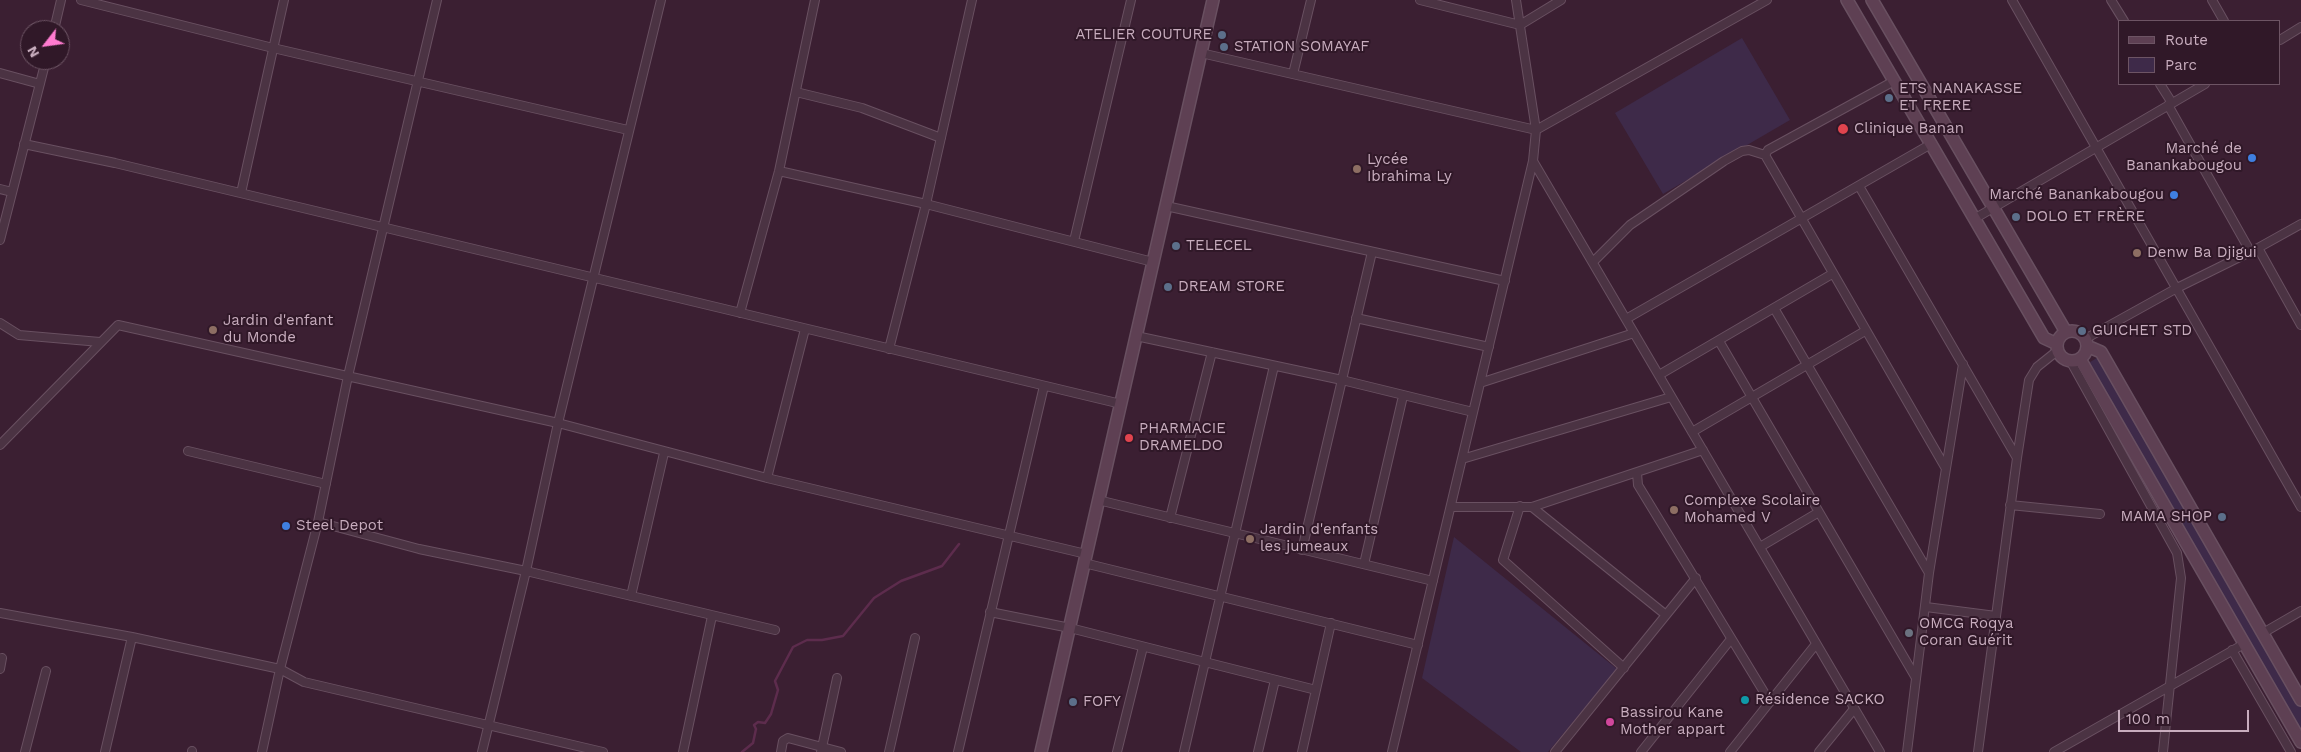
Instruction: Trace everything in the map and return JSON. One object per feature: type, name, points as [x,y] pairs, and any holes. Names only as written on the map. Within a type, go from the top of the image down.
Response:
[{"type":"main road","points":[[1041,752],[1213,0]]},
{"type":"main road","points":[[1847,0],[2044,338],[2057,347],[2062,358],[2076,361],[2086,354],[2086,343],[2081,334],[2074,331],[2066,332],[2060,337],[2057,347]]},
{"type":"main road","points":[[1872,0],[2066,332]]},
{"type":"main road","points":[[2086,343],[2101,352],[2301,700]]},
{"type":"main road","points":[[2076,361],[2301,742]]},
{"type":"street","points":[[56,20],[61,0]]},
{"type":"street","points":[[81,0],[273,48],[628,130]]},
{"type":"street","points":[[241,194],[284,0]]},
{"type":"street","points":[[262,752],[280,669],[318,522],[348,376],[437,0]]},
{"type":"street","points":[[482,752],[526,571],[558,423],[661,0]]},
{"type":"street","points":[[740,313],[779,171],[815,0]]},
{"type":"street","points":[[889,349],[942,138],[972,0]]},
{"type":"street","points":[[1074,241],[1131,0]]},
{"type":"street","points":[[1293,74],[1311,0]]},
{"type":"street","points":[[1420,0],[1520,25],[1561,0]]},
{"type":"street","points":[[1392,752],[1533,161],[1536,130],[1516,0]]},
{"type":"street","points":[[1748,0],[1753,8]]},
{"type":"street","points":[[1201,53],[1536,130],[1767,0]]},
{"type":"street","points":[[2012,0],[2097,146],[2301,507]]},
{"type":"street","points":[[2111,0],[2123,20]]},
{"type":"street","points":[[2212,0],[2223,20]]},
{"type":"street","points":[[2281,39],[2301,27]]},
{"type":"street","points":[[0,240],[44,70]]},
{"type":"street","points":[[0,73],[40,84]]},
{"type":"street","points":[[1765,155],[1768,150],[1894,81]]},
{"type":"street","points":[[2160,85],[2254,250],[2301,325]]},
{"type":"street","points":[[1974,219],[2203,85]]},
{"type":"street","points":[[796,92],[862,108],[942,138]]},
{"type":"street","points":[[24,144],[1120,404]]},
{"type":"street","points":[[1626,319],[1931,144]]},
{"type":"street","points":[[1593,262],[1630,225],[1724,161],[1742,151],[1749,150],[1765,155],[1800,219],[1945,467]]},
{"type":"street","points":[[1533,161],[1880,752]]},
{"type":"street","points":[[779,171],[926,204],[1153,262]]},
{"type":"street","points":[[1859,186],[2017,458]]},
{"type":"street","points":[[0,189],[12,192]]},
{"type":"street","points":[[1166,206],[1504,281]]},
{"type":"street","points":[[2086,343],[2177,288],[2254,250],[2301,224]]},
{"type":"street","points":[[1302,550],[1372,252]]},
{"type":"street","points":[[1659,375],[1832,274]]},
{"type":"street","points":[[1774,308],[1929,573]]},
{"type":"street","points":[[1356,318],[1489,346]]},
{"type":"street","points":[[0,323],[19,335],[100,342]]},
{"type":"street","points":[[0,445],[118,325],[558,423],[664,453],[1008,535],[1220,597],[1418,645]]},
{"type":"street","points":[[767,478],[805,328]]},
{"type":"street","points":[[1692,432],[1865,331]]},
{"type":"street","points":[[1480,383],[1634,333]]},
{"type":"street","points":[[1136,336],[1342,380],[1473,412]]},
{"type":"street","points":[[1719,340],[1916,678]]},
{"type":"street","points":[[1978,752],[2010,505],[2032,373],[2057,347]]},
{"type":"street","points":[[1170,518],[1212,352]]},
{"type":"street","points":[[2076,361],[2177,553],[2181,578],[2163,752]]},
{"type":"street","points":[[1907,752],[1929,573],[1963,364]]},
{"type":"street","points":[[1184,752],[1274,366]]},
{"type":"street","points":[[958,752],[1044,386]]},
{"type":"street","points":[[1364,564],[1404,396]]},
{"type":"street","points":[[1462,459],[1671,397]]},
{"type":"street","points":[[1451,507],[1532,507],[1703,450]]},
{"type":"street","points":[[188,451],[326,484]]},
{"type":"street","points":[[631,596],[664,453]]},
{"type":"street","points":[[1637,473],[1638,485],[1770,702]]},
{"type":"street","points":[[1098,500],[1433,581]]},
{"type":"street","points":[[2010,505],[2100,514]]},
{"type":"street","points":[[1520,506],[1503,560],[1624,668]]},
{"type":"street","points":[[1532,507],[1666,615]]},
{"type":"street","points":[[1760,547],[1819,512]]},
{"type":"street","points":[[318,522],[419,550],[526,571],[775,630]]},
{"type":"street","points":[[1555,752],[1696,578]]},
{"type":"street","points":[[1926,607],[1996,616]]},
{"type":"street","points":[[2263,633],[2301,611]]},
{"type":"street","points":[[990,612],[1070,628],[1205,664],[1316,690]]},
{"type":"street","points":[[0,613],[132,637],[280,669],[304,682],[603,752]]},
{"type":"street","points":[[683,752],[712,616]]},
{"type":"street","points":[[1302,752],[1331,623]]},
{"type":"street","points":[[105,752],[132,637]]},
{"type":"street","points":[[889,752],[915,638]]},
{"type":"street","points":[[1641,752],[1731,639]]},
{"type":"street","points":[[1730,752],[1816,644]]},
{"type":"street","points":[[2054,752],[2244,644]]},
{"type":"street","points":[[1117,752],[1143,647]]},
{"type":"street","points":[[2232,650],[2291,752]]},
{"type":"street","points":[[0,669],[2,658]]},
{"type":"street","points":[[25,752],[46,671]]},
{"type":"street","points":[[821,750],[837,678]]},
{"type":"street","points":[[1258,752],[1275,680]]},
{"type":"street","points":[[1819,752],[1854,708]]},
{"type":"street","points":[[780,752],[783,741],[788,738],[821,750],[841,752]]},
{"type":"green space","points":[[1742,38],[1790,120],[1663,194],[1615,113]]},
{"type":"green space","points":[[2100,356],[2301,707],[2301,735],[2087,364]]},
{"type":"green space","points":[[1454,537],[1617,669],[1548,752],[1521,752],[1422,678]]},
{"type":"waterway","points":[[742,752],[753,743],[756,729],[754,725],[758,722],[765,723],[771,714],[778,690],[775,681],[793,647],[807,640],[822,640],[843,636],[874,598],[901,581],[942,566],[959,544]]},
{"type":"place","name":"ATELIER COUTURE","points":[[1222,35]]},
{"type":"place","name":"STATION SOMAYAF","points":[[1224,47]]},
{"type":"place","name":"ETS NANAKASSE ET FRERE","points":[[1889,98]]},
{"type":"place","name":"Clinique Banan","points":[[1843,129]]},
{"type":"place","name":"Marché de Banankabougou","points":[[2252,158]]},
{"type":"place","name":"Lycée Ibrahima Ly","points":[[1357,169]]},
{"type":"place","name":"Marché Banankabougou","points":[[2174,195]]},
{"type":"place","name":"DOLO ET FRÈRE","points":[[2016,217]]},
{"type":"place","name":"TELECEL","points":[[1176,246]]},
{"type":"place","name":"Denw Ba Djigui","points":[[2137,253]]},
{"type":"place","name":"DREAM STORE","points":[[1168,287]]},
{"type":"place","name":"Jardin d'enfant du Monde","points":[[213,330]]},
{"type":"place","name":"GUICHET STD","points":[[2082,331]]},
{"type":"place","name":"PHARMACIE DRAMELDO","points":[[1129,438]]},
{"type":"place","name":"Complexe Scolaire Mohamed V","points":[[1674,510]]},
{"type":"place","name":"MAMA SHOP","points":[[2222,517]]},
{"type":"place","name":"Steel Depot","points":[[286,526]]},
{"type":"place","name":"Jardin d'enfants les jumeaux","points":[[1250,539]]},
{"type":"place","name":"OMCG Roqya Coran Guérit","points":[[1909,633]]},
{"type":"place","name":"Résidence SACKO","points":[[1745,700]]},
{"type":"place","name":"FOFY","points":[[1073,702]]},
{"type":"place","name":"Bassirou Kane Mother appart","points":[[1610,722]]}]
